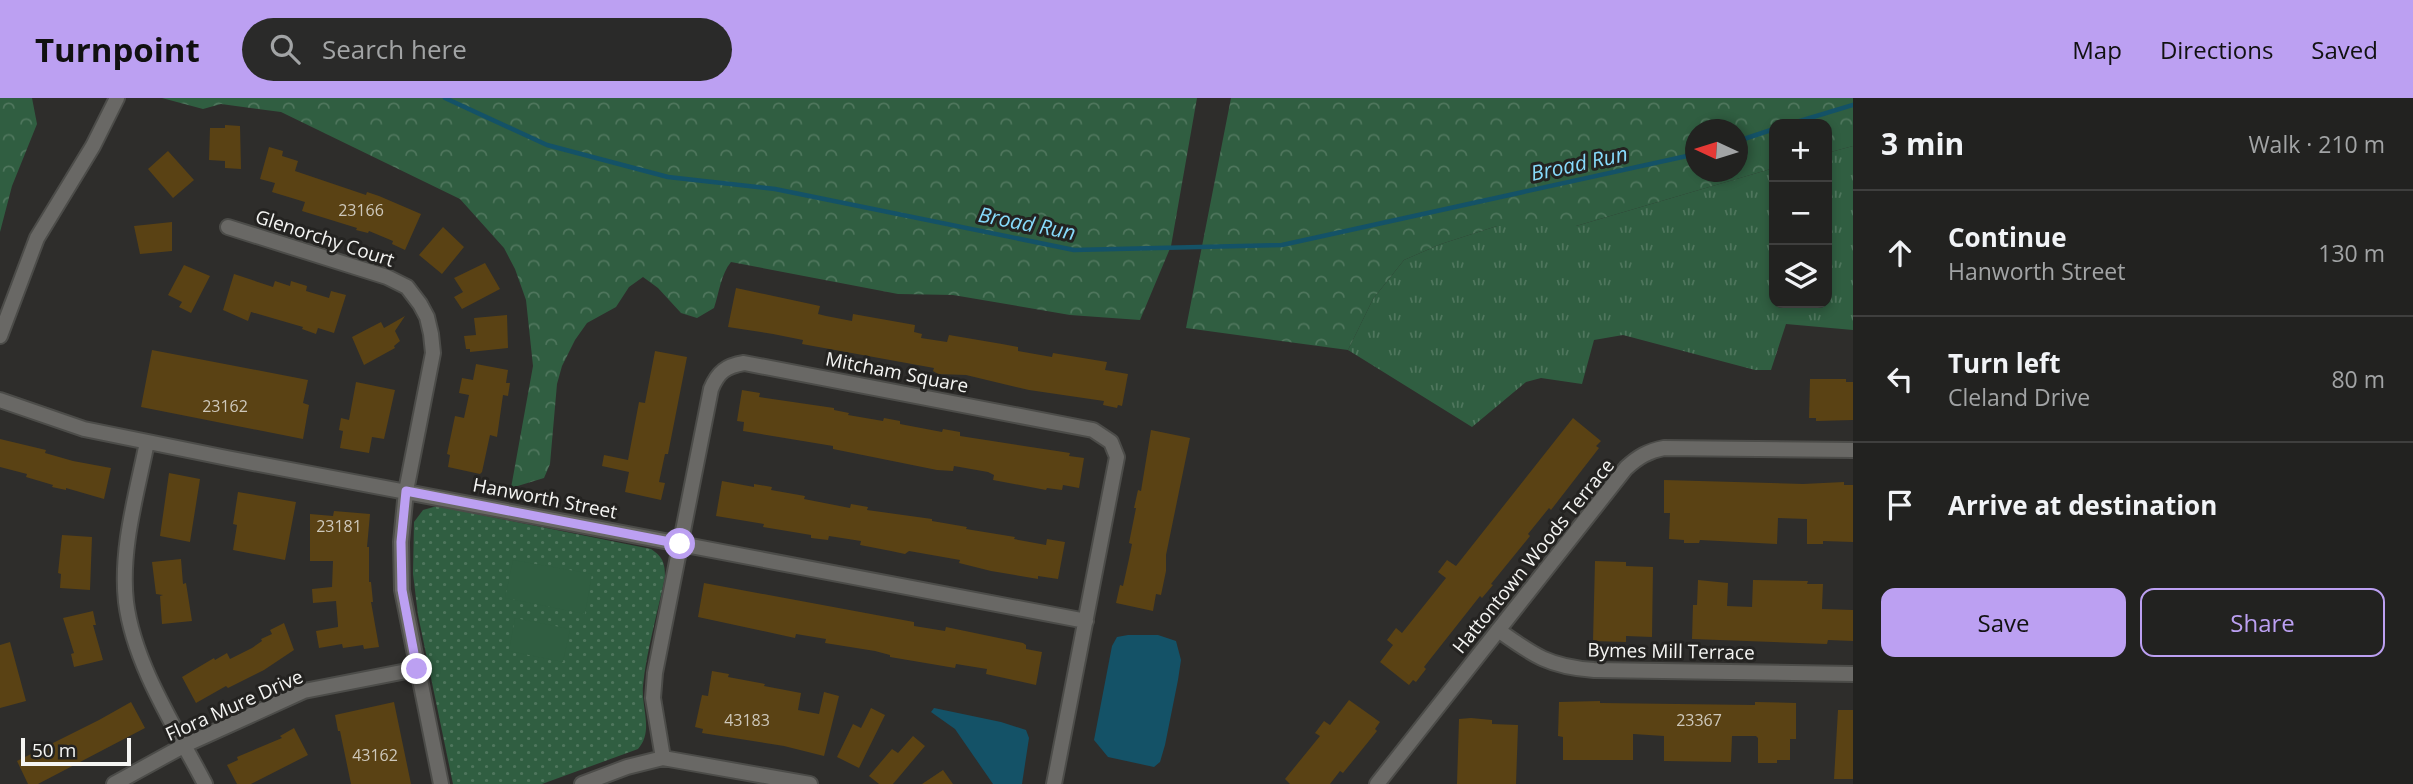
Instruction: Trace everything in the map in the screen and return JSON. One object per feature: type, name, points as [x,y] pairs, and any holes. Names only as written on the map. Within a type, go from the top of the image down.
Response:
[{"type":"street","points":[[0,336],[37,238],[93,146],[117,98]]},
{"type":"street","name":"Glenorchy Court","points":[[228,227],[387,277],[407,287],[420,304],[429,325],[433,353],[406,491],[401,542],[402,590],[441,784]]},
{"type":"street","name":"Mitcham Square","points":[[663,758],[653,698],[655,673],[711,389],[716,377],[729,365],[744,363],[1093,430],[1111,442],[1117,457],[1054,784]]},
{"type":"street","name":"Hanworth Street","points":[[0,400],[84,429],[147,442],[1086,621]]},
{"type":"street","points":[[147,442],[130,528],[125,570],[126,600],[131,629],[145,668],[205,784]]},
{"type":"street","name":"Hattontown Woods Terrace","points":[[1377,784],[1626,468],[1644,453],[1675,447],[1853,450]]},
{"type":"street","name":"Bymes Mill Terrace","points":[[1497,630],[1535,656],[1567,667],[1594,670],[1853,674]]},
{"type":"street","name":"Flora Mure Drive","points":[[114,784],[185,746],[304,691],[417,669]]},
{"type":"street","points":[[582,784],[626,767],[663,758],[810,784]]},
{"type":"green space","points":[[0,98],[32,98],[37,124],[12,186],[0,232]]},
{"type":"green space","points":[[162,98],[1197,98],[1171,246],[1140,320],[1070,315],[953,295],[898,294],[731,262],[714,308],[697,318],[681,313],[658,288],[643,277],[629,287],[616,307],[587,323],[575,340],[562,366],[557,384],[550,464],[544,478],[511,488],[533,366],[526,300],[504,248],[460,199],[281,112],[221,104],[203,109]]},
{"type":"green space","points":[[1231,98],[1853,98],[1853,146],[1832,152],[1832,119],[1769,119],[1769,169],[1748,176],[1748,119],[1685,119],[1685,182],[1726,182],[1576,226],[1497,226],[1441,244],[1404,260],[1373,299],[1348,350],[1186,328]]},
{"type":"green space","points":[[1853,146],[1853,330],[1786,324],[1771,370],[1755,370],[1623,335],[1594,340],[1582,384],[1541,378],[1526,382],[1472,427],[1348,350],[1373,299],[1404,260],[1441,244],[1497,226],[1576,226],[1726,182],[1748,182],[1748,176],[1769,169],[1769,308],[1832,308],[1832,152]]},
{"type":"green space","points":[[437,506],[651,549],[661,558],[665,577],[649,646],[643,694],[646,727],[643,742],[638,749],[542,784],[453,784],[418,615],[413,574],[414,522],[423,510]]},
{"type":"green space","points":[[513,560],[592,574],[585,614],[505,598]]},
{"type":"green space","points":[[515,618],[570,629],[563,662],[509,651]]},
{"type":"water","points":[[1158,635],[1176,641],[1181,660],[1165,745],[1160,762],[1154,767],[1108,757],[1094,740],[1112,646],[1117,637]]},
{"type":"water","points":[[934,708],[1026,730],[1029,738],[1022,784],[993,784],[955,729],[931,712]]},
{"type":"building","points":[[225,125],[240,126],[241,169],[225,168],[225,161],[209,160],[210,128],[225,128]]},
{"type":"building","points":[[269,147],[283,151],[282,156],[298,161],[295,171],[366,195],[367,192],[379,196],[421,214],[405,250],[392,244],[393,241],[369,231],[356,230],[357,228],[302,211],[305,202],[272,192],[275,183],[260,179]]},
{"type":"building","points":[[168,151],[194,180],[173,198],[148,169]]},
{"type":"building","points":[[172,222],[172,251],[140,254],[134,226]]},
{"type":"building","points":[[443,227],[464,247],[442,274],[419,255]]},
{"type":"building","points":[[485,263],[500,289],[462,309],[454,297],[463,292],[454,278]]},
{"type":"building","points":[[184,265],[210,276],[191,313],[179,307],[182,302],[168,295]]},
{"type":"building","points":[[234,274],[273,287],[275,281],[290,286],[291,281],[307,286],[306,291],[329,298],[331,291],[346,295],[334,333],[318,328],[316,334],[302,329],[303,327],[251,312],[248,321],[223,310]]},
{"type":"building","points":[[736,288],[820,306],[818,314],[826,316],[852,321],[853,314],[915,325],[914,332],[922,334],[921,338],[947,342],[949,335],[1018,347],[1018,351],[1052,357],[1053,353],[1107,362],[1105,370],[1128,374],[1122,406],[1118,405],[1117,408],[1103,405],[1104,401],[1029,390],[966,375],[938,374],[933,371],[934,368],[802,344],[803,340],[728,327]]},
{"type":"building","points":[[507,315],[508,348],[470,352],[470,349],[466,349],[464,336],[476,335],[474,318]]},
{"type":"building","points":[[405,316],[395,331],[400,341],[395,348],[364,365],[352,337],[381,322],[384,328]]},
{"type":"building","points":[[152,350],[308,380],[303,403],[309,405],[303,439],[141,407]]},
{"type":"building","points":[[655,351],[687,357],[668,454],[665,454],[659,482],[665,483],[661,500],[625,492],[629,472],[602,466],[604,455],[628,460],[639,402],[645,403]]},
{"type":"building","points":[[476,364],[508,370],[506,383],[510,383],[508,396],[503,395],[497,437],[490,435],[480,474],[448,467],[450,455],[447,454],[455,416],[464,418],[469,395],[459,393],[462,378],[473,380]]},
{"type":"building","points":[[1810,379],[1846,379],[1846,382],[1853,382],[1853,420],[1816,421],[1816,418],[1809,418]]},
{"type":"building","points":[[356,382],[395,390],[384,439],[372,437],[369,453],[340,448],[343,431],[339,430],[341,418],[349,420]]},
{"type":"building","points":[[742,390],[760,393],[759,397],[834,408],[849,413],[848,415],[883,421],[884,418],[942,432],[943,429],[960,432],[960,436],[1070,453],[1069,456],[1084,458],[1079,488],[1063,485],[1062,490],[1046,490],[993,480],[994,475],[988,472],[954,466],[953,471],[937,470],[833,449],[833,446],[743,431],[744,422],[737,421]]},
{"type":"building","points":[[1573,418],[1601,441],[1596,446],[1599,448],[1551,510],[1549,508],[1528,534],[1530,536],[1491,584],[1493,585],[1482,598],[1480,596],[1424,667],[1426,669],[1416,682],[1413,680],[1409,685],[1380,662],[1393,645],[1387,640],[1396,628],[1402,633],[1446,578],[1438,572],[1447,560],[1456,566]]},
{"type":"building","points":[[1151,430],[1190,438],[1166,555],[1161,595],[1156,594],[1153,611],[1116,603],[1129,559],[1134,508],[1138,490],[1141,491]]},
{"type":"building","points":[[0,439],[46,450],[45,453],[73,461],[111,468],[104,499],[66,488],[52,487],[53,485],[26,477],[27,474],[0,467]]},
{"type":"building","points":[[169,473],[200,479],[190,542],[160,536]]},
{"type":"building","points":[[1664,480],[1803,484],[1844,482],[1844,485],[1853,485],[1853,542],[1823,541],[1823,544],[1807,544],[1807,519],[1778,518],[1777,544],[1700,540],[1699,543],[1684,543],[1684,540],[1669,539],[1670,513],[1664,513]]},
{"type":"building","points":[[722,481],[754,487],[754,484],[772,487],[771,490],[805,496],[804,499],[850,508],[851,504],[868,507],[867,510],[932,519],[967,527],[966,529],[1046,545],[1047,539],[1065,542],[1058,579],[1038,576],[1038,579],[991,571],[959,563],[960,560],[909,551],[905,554],[860,545],[861,541],[829,536],[828,540],[811,538],[811,535],[763,527],[764,524],[716,516]]},
{"type":"building","points":[[238,492],[296,502],[285,560],[233,550],[237,525],[233,524]]},
{"type":"building","points":[[334,511],[370,514],[367,547],[369,582],[379,647],[364,649],[363,645],[343,648],[342,644],[319,648],[316,631],[338,625],[336,601],[313,603],[312,589],[332,587],[333,561],[310,561],[310,514],[333,516]]},
{"type":"building","points":[[62,535],[92,537],[90,590],[60,588],[61,574],[58,573]]},
{"type":"building","points":[[181,559],[183,584],[186,583],[192,621],[162,624],[160,596],[163,595],[156,594],[152,562]]},
{"type":"building","points":[[1595,561],[1626,562],[1626,566],[1653,567],[1652,637],[1626,636],[1626,642],[1593,641]]},
{"type":"building","points":[[1698,580],[1728,583],[1727,606],[1752,607],[1753,580],[1808,581],[1807,584],[1823,584],[1822,609],[1853,610],[1853,641],[1828,640],[1827,644],[1692,639],[1693,605],[1697,605]]},
{"type":"building","points":[[704,583],[914,622],[914,626],[945,631],[946,627],[1023,643],[1026,649],[1042,652],[1036,685],[986,674],[987,669],[956,664],[955,668],[890,657],[875,651],[825,643],[826,639],[796,634],[795,638],[698,617]]},
{"type":"building","points":[[93,611],[96,625],[93,625],[103,660],[74,667],[71,654],[74,653],[63,618]]},
{"type":"building","points":[[284,623],[294,650],[264,670],[228,688],[226,686],[196,703],[182,677],[214,658],[215,660],[227,653],[230,659],[252,648],[262,641],[261,639],[272,634],[270,630]]},
{"type":"building","points":[[10,642],[26,701],[0,708],[0,645]]},
{"type":"building","points":[[712,671],[801,693],[798,710],[819,714],[824,692],[839,696],[824,756],[784,746],[702,733],[703,729],[695,727],[702,695],[708,696]]},
{"type":"building","points":[[1349,700],[1380,722],[1375,729],[1377,731],[1343,773],[1340,771],[1330,784],[1290,784],[1285,779],[1320,736],[1315,733],[1324,721],[1330,725]]},
{"type":"building","points":[[131,702],[145,728],[38,784],[28,784],[17,761]]},
{"type":"building","points":[[394,702],[411,784],[351,784],[335,715]]},
{"type":"building","points":[[1559,702],[1755,705],[1755,702],[1796,703],[1796,739],[1790,739],[1790,760],[1777,760],[1777,763],[1758,763],[1756,736],[1732,736],[1731,762],[1664,761],[1664,736],[1633,734],[1633,760],[1563,760],[1563,737],[1558,736]]},
{"type":"building","points":[[871,708],[885,715],[859,768],[837,757],[853,724],[861,728]]},
{"type":"building","points":[[1838,710],[1853,710],[1853,779],[1834,779]]},
{"type":"building","points":[[1459,719],[1492,720],[1492,724],[1518,725],[1516,784],[1457,784]]},
{"type":"building","points":[[294,728],[308,755],[251,784],[237,784],[227,765],[238,760],[237,757],[282,738],[280,736]]},
{"type":"building","points":[[913,736],[925,746],[893,784],[879,784],[869,776],[892,749],[898,753]]},
{"type":"building","points":[[943,770],[953,784],[922,784]]},
{"type":"waterway","name":"Broad Run","points":[[445,98],[547,145],[668,177],[775,189],[1074,250],[1282,245],[1685,156]]},
{"type":"waterway","name":"Broad Run","points":[[1807,119],[1853,105]]},
{"type":"waterway","name":"Broad Run","points":[[1748,138],[1769,131]]},
{"type":"route","points":[[417,669],[402,590],[401,542],[406,491],[680,544]]}]
